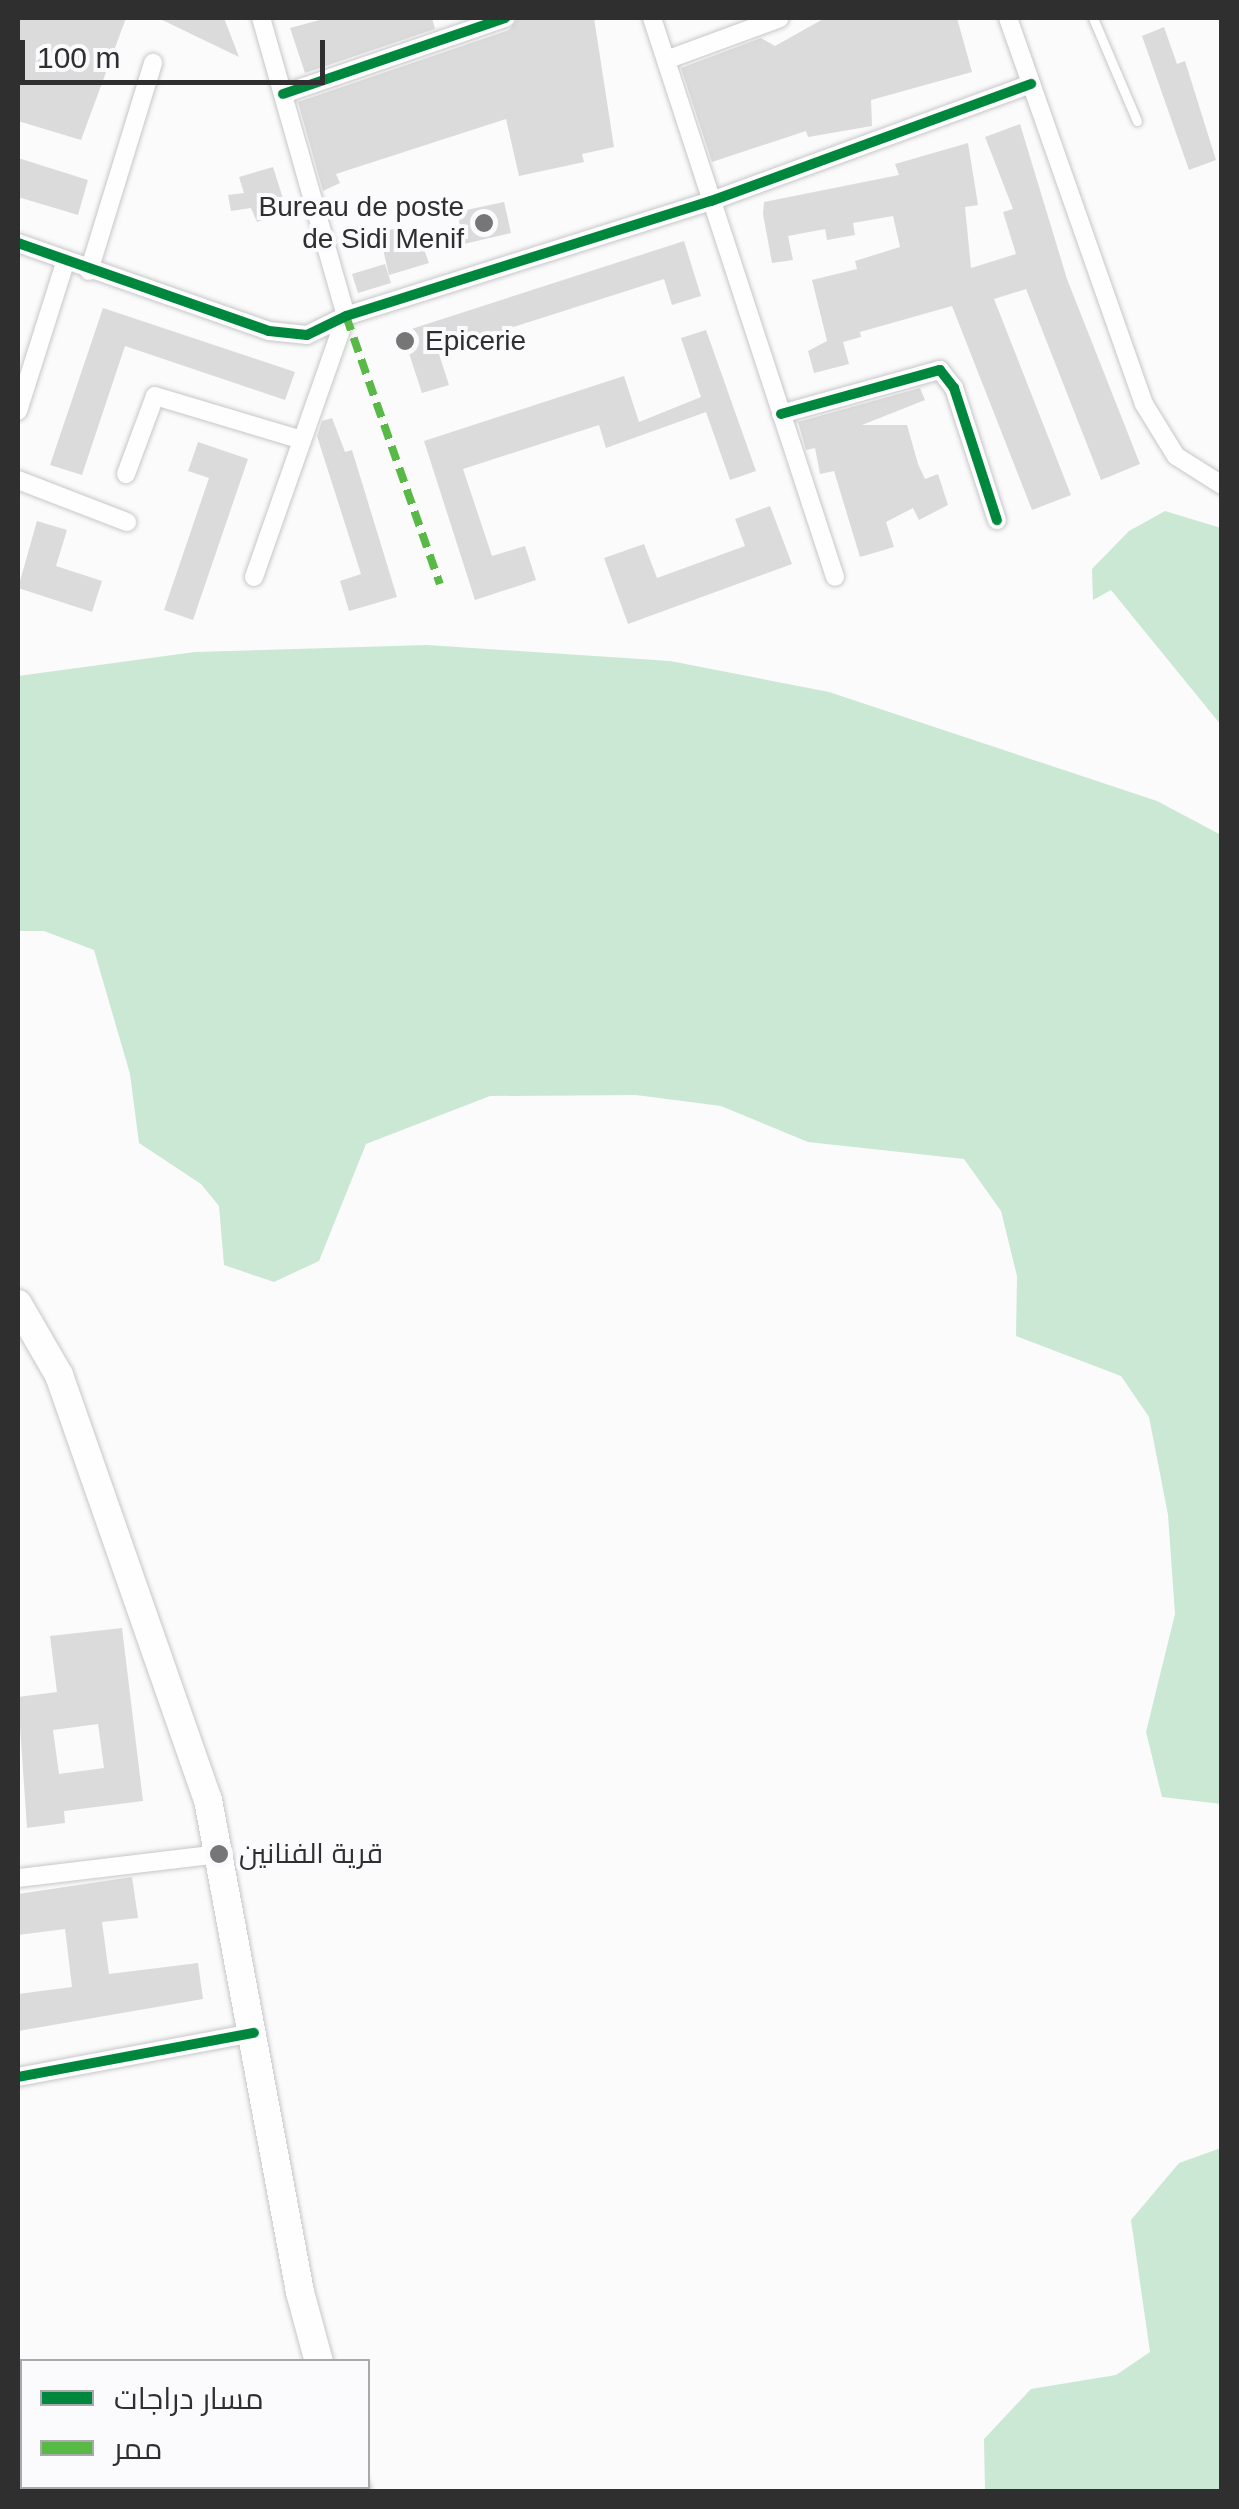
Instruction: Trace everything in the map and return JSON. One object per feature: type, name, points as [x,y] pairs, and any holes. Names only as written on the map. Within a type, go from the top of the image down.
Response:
[{"type":"main road","points":[[18,1304],[58,1375],[208,1800],[318,2359]]},
{"type":"street","points":[[254,577],[346,316],[261,18]]},
{"type":"street","points":[[284,94],[505,18]]},
{"type":"street","points":[[652,18],[835,576]]},
{"type":"street","points":[[666,60],[780,18]]},
{"type":"street","points":[[1008,18],[1157,432],[1176,456],[1222,484]]},
{"type":"street","points":[[89,271],[152,64]]},
{"type":"street","points":[[18,242],[65,263],[268,331],[307,335],[346,316],[711,201],[1031,84]]},
{"type":"street","points":[[18,412],[65,263]]},
{"type":"street","points":[[781,414],[940,370],[954,388],[997,520]]},
{"type":"street","points":[[126,474],[155,396],[302,440]]},
{"type":"street","points":[[18,480],[127,522]]},
{"type":"street","points":[[18,1878],[218,1854]]},
{"type":"street","points":[[18,2077],[254,2034]]},
{"type":"lane","points":[[1093,18],[1137,121]]},
{"type":"green space","points":[[1165,511],[1221,528],[1221,725],[1111,590],[1093,600],[1092,569],[1129,531]]},
{"type":"green space","points":[[427,645],[670,661],[829,692],[1157,801],[1221,835],[1221,1804],[1162,1797],[1146,1732],[1175,1614],[1168,1515],[1149,1417],[1121,1376],[1016,1336],[1017,1276],[1001,1211],[964,1159],[808,1142],[721,1106],[636,1095],[490,1096],[366,1144],[319,1261],[274,1282],[224,1265],[219,1206],[201,1184],[139,1143],[130,1074],[94,950],[44,931],[18,931],[18,676],[195,652]]},
{"type":"green space","points":[[1221,2148],[1221,2491],[985,2491],[984,2439],[1031,2389],[1116,2375],[1150,2352],[1131,2220],[1179,2163]]},
{"type":"building","points":[[18,18],[126,18],[81,140],[18,121]]},
{"type":"building","points":[[158,18],[224,18],[239,57]]},
{"type":"building","points":[[327,18],[432,18],[435,29],[305,73],[290,28]]},
{"type":"building","points":[[594,18],[614,147],[582,154],[584,162],[519,176],[506,119],[336,174],[340,183],[323,191],[298,102],[509,30],[517,19]]},
{"type":"building","points":[[825,18],[957,18],[972,72],[871,100],[872,126],[808,137],[806,131],[712,162],[681,68],[761,38],[775,46]]},
{"type":"building","points":[[1164,27],[1177,64],[1185,61],[1216,160],[1189,170],[1142,36]]},
{"type":"building","points":[[1020,124],[1067,279],[1140,464],[1101,480],[1026,289],[994,299],[1071,495],[1032,510],[952,306],[860,332],[861,337],[843,342],[849,364],[814,373],[808,351],[827,341],[812,280],[857,269],[855,261],[900,247],[893,216],[853,223],[855,235],[827,240],[825,229],[788,236],[793,260],[772,263],[763,214],[764,202],[899,175],[895,164],[968,143],[978,205],[965,207],[971,268],[1016,254],[1003,212],[1013,209],[985,137]]},
{"type":"building","points":[[18,158],[88,180],[78,215],[18,197]]},
{"type":"building","points":[[273,167],[287,211],[257,222],[251,208],[231,211],[228,195],[244,193],[239,177]]},
{"type":"building","name":"Bureau de poste de Sidi Menif","points":[[504,202],[511,233],[464,244],[457,212]]},
{"type":"building","points":[[403,227],[405,236],[418,233],[429,263],[389,275],[379,232]]},
{"type":"building","points":[[684,241],[701,296],[672,305],[664,279],[438,351],[449,385],[422,393],[402,332]]},
{"type":"building","points":[[385,264],[391,283],[358,293],[352,274]]},
{"type":"building","points":[[103,308],[295,372],[285,400],[125,346],[82,475],[50,465]]},
{"type":"building","points":[[706,330],[756,471],[730,480],[706,412],[606,448],[599,425],[463,469],[492,556],[525,546],[536,580],[475,600],[424,441],[624,376],[639,422],[701,397],[681,338]]},
{"type":"building","points":[[920,388],[925,400],[862,425],[907,425],[925,479],[938,474],[948,505],[919,520],[913,508],[886,522],[894,547],[860,557],[834,471],[820,474],[815,448],[806,450],[798,422]]},
{"type":"building","points":[[332,418],[345,452],[352,450],[397,597],[349,611],[340,581],[361,574],[317,436],[322,421]]},
{"type":"building","points":[[198,442],[248,459],[193,620],[164,610],[209,478],[188,471]]},
{"type":"building","points":[[770,506],[792,564],[628,624],[604,558],[644,544],[657,578],[745,546],[735,519]]},
{"type":"building","points":[[37,521],[67,530],[56,566],[102,581],[92,612],[18,588]]},
{"type":"building","points":[[122,1628],[143,1801],[64,1811],[65,1823],[27,1828],[18,1697],[57,1692],[50,1636]],"holes":[[[98,1724],[104,1768],[59,1774],[53,1730]]]},
{"type":"building","points":[[132,1877],[138,1918],[102,1922],[109,1974],[198,1963],[203,1999],[18,2031],[18,1994],[72,1987],[65,1929],[18,1935],[18,1894]]},
{"type":"marked path","points":[[346,316],[440,584]]},
{"type":"cycle path","points":[[283,94],[505,18]]},
{"type":"cycle path","points":[[18,243],[269,331],[307,335],[346,316],[711,201],[1031,84]]},
{"type":"cycle path","points":[[781,414],[940,370],[954,388],[997,520]]},
{"type":"cycle path","points":[[18,2077],[254,2033]]},
{"type":"place","name":"Bureau de poste de Sidi Menif","points":[[484,223]]},
{"type":"place","name":"Epicerie","points":[[405,341]]},
{"type":"place","name":"قرية الفنانين","points":[[219,1854]]}]
